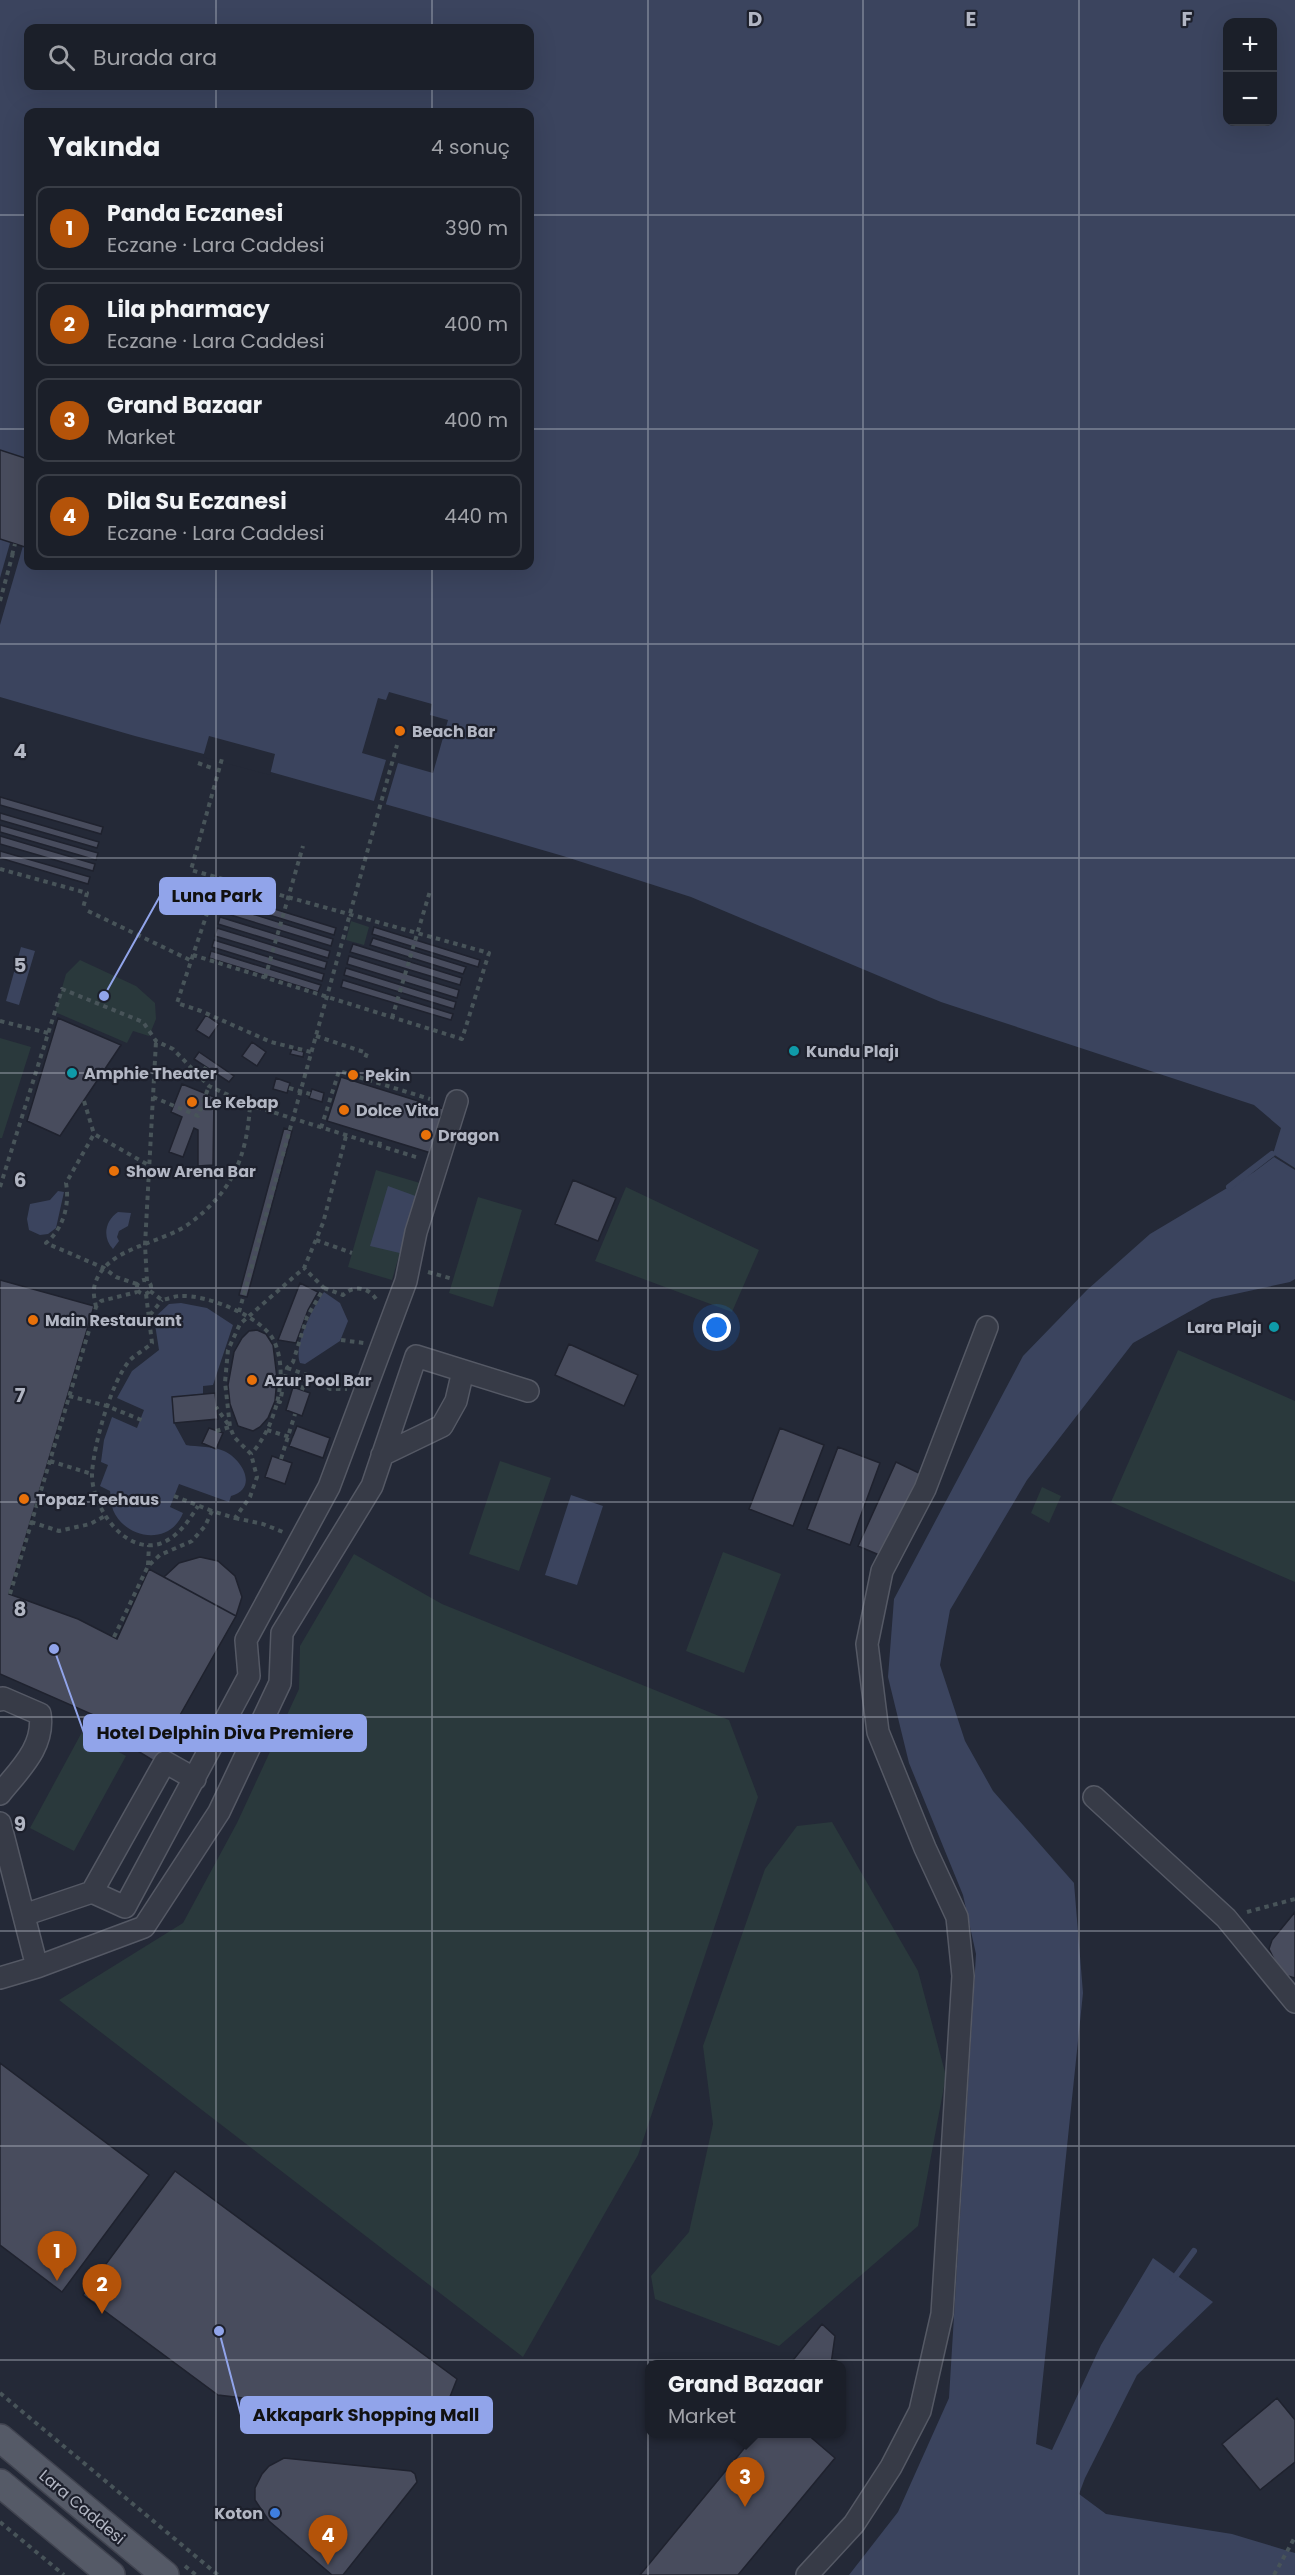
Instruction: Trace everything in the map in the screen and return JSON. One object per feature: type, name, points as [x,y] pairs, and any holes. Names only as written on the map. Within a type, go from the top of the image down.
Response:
[{"type":"main road","name":"Lara Caddesi","points":[[0,2438],[165,2575]]},
{"type":"main road","name":"Lara Caddesi","points":[[0,2483],[111,2575]]},
{"type":"street","points":[[92,1892],[125,1907],[249,1676],[246,1640],[329,1487],[406,1281],[416,1232],[457,1101]]},
{"type":"street","points":[[807,2575],[854,2524],[891,2467],[920,2411],[942,2314],[963,1976],[957,1917],[925,1848],[878,1732],[867,1644],[882,1571],[925,1489],[987,1327]]},
{"type":"street","points":[[0,1978],[37,1967],[144,1927],[158,1909],[219,1812],[280,1683],[282,1633],[372,1486],[416,1356],[528,1391]]},
{"type":"street","points":[[382,1455],[442,1426],[456,1401],[463,1371]]},
{"type":"street","points":[[0,1700],[3,1698],[40,1714],[42,1728],[38,1744],[0,1794]]},
{"type":"street","points":[[24,1915],[92,1892],[165,1762],[195,1779]]},
{"type":"street","points":[[1094,1797],[1226,1918],[1295,2002]]},
{"type":"street","points":[[0,1822],[37,1967]]},
{"type":"path","points":[[0,601],[15,544]]},
{"type":"path","points":[[239,1312],[397,745]]},
{"type":"path","points":[[88,911],[192,958],[265,978],[462,1040],[489,953],[191,870],[223,755]]},
{"type":"path","points":[[198,763],[212,768]]},
{"type":"path","points":[[265,978],[303,846]]},
{"type":"path","points":[[0,868],[87,893],[83,909]]},
{"type":"path","points":[[219,878],[177,1003],[272,1042],[311,1052]]},
{"type":"path","points":[[392,1018],[430,891]]},
{"type":"path","points":[[0,1187],[62,989],[144,1022],[156,1041],[146,1245],[147,1281],[151,1286],[148,1293],[152,1343],[130,1360],[107,1406],[92,1474],[97,1499],[105,1516],[132,1541],[149,1545],[161,1543],[181,1530],[198,1506]]},
{"type":"path","points":[[0,1021],[48,1033]]},
{"type":"path","points":[[316,1036],[367,1053],[364,1061]]},
{"type":"path","points":[[156,1041],[173,1048],[209,1086],[250,1105],[437,1164]]},
{"type":"path","points":[[200,1077],[206,1067]]},
{"type":"path","points":[[321,1128],[339,1071],[430,1099]]},
{"type":"path","points":[[153,1097],[198,1116],[209,1086]]},
{"type":"path","points":[[289,1088],[310,1094]]},
{"type":"path","points":[[84,1101],[94,1134],[150,1166]]},
{"type":"path","points":[[96,1307],[93,1289],[104,1268],[123,1253],[188,1225],[210,1207],[227,1186],[240,1163],[248,1136],[250,1105]]},
{"type":"path","points":[[94,1134],[66,1183],[68,1191],[60,1227],[46,1243],[104,1268],[116,1277],[137,1284]]},
{"type":"path","points":[[235,1518],[250,1497],[257,1477],[251,1454],[234,1437],[230,1426],[225,1382],[228,1350],[240,1324],[304,1268],[316,1240],[346,1136]]},
{"type":"path","points":[[379,1146],[381,1138]]},
{"type":"path","points":[[316,1240],[352,1253]]},
{"type":"path","points":[[409,1266],[453,1279]]},
{"type":"path","points":[[304,1268],[324,1288],[343,1295],[353,1289],[372,1293],[378,1306]]},
{"type":"path","points":[[137,1292],[137,1284],[140,1280],[147,1281]]},
{"type":"path","points":[[277,1401],[280,1402],[287,1368],[292,1362],[307,1317],[324,1288]]},
{"type":"path","points":[[10,1594],[96,1307],[101,1301],[137,1292],[148,1293],[162,1300],[181,1296],[203,1300],[239,1312],[264,1328],[274,1341],[278,1362],[277,1401],[262,1442],[251,1454]]},
{"type":"path","points":[[150,1315],[162,1300]]},
{"type":"path","points":[[363,1354],[369,1334]]},
{"type":"path","points":[[341,1340],[356,1342]]},
{"type":"path","points":[[287,1368],[307,1375],[330,1389],[351,1387]]},
{"type":"path","points":[[302,1390],[307,1375]]},
{"type":"path","points":[[69,1396],[107,1406],[144,1421]]},
{"type":"path","points":[[216,1407],[230,1426]]},
{"type":"path","points":[[281,1459],[290,1437],[295,1414]]},
{"type":"path","points":[[216,1431],[230,1426]]},
{"type":"path","points":[[267,1430],[290,1437]]},
{"type":"path","points":[[50,1461],[92,1474]]},
{"type":"path","points":[[174,1496],[212,1511],[263,1524],[300,1540]]},
{"type":"path","points":[[114,1637],[148,1566],[160,1555],[192,1541],[205,1526],[212,1511]]},
{"type":"path","points":[[31,1522],[59,1531],[90,1524],[105,1516]]},
{"type":"path","points":[[148,1566],[149,1545]]},
{"type":"path","points":[[1226,1918],[1295,1899]]},
{"type":"path","points":[[0,2393],[218,2575]]},
{"type":"path","points":[[0,2522],[64,2575]]},
{"type":"path","points":[[1274,2575],[1293,2538]]},
{"type":"shaded area","points":[[351,921],[369,927],[364,945],[346,940]]},
{"type":"shaded area","points":[[80,960],[136,986],[155,1003],[156,1019],[149,1036],[133,1031],[127,1043],[55,1012],[66,974]]},
{"type":"shaded area","points":[[0,1038],[31,1047],[2,1138],[0,1138]]},
{"type":"shaded area","points":[[376,1170],[420,1183],[392,1280],[348,1267]]},
{"type":"shaded area","points":[[626,1187],[759,1250],[732,1312],[595,1261]]},
{"type":"shaded area","points":[[478,1197],[522,1210],[493,1307],[449,1293]]},
{"type":"shaded area","points":[[1178,1350],[1295,1401],[1295,1582],[1111,1502]]},
{"type":"shaded area","points":[[500,1461],[551,1478],[519,1571],[469,1554]]},
{"type":"shaded area","points":[[1042,1487],[1061,1496],[1049,1523],[1031,1513]]},
{"type":"shaded area","points":[[723,1552],[781,1574],[744,1673],[686,1651]]},
{"type":"shaded area","points":[[354,1554],[442,1604],[729,1720],[758,1797],[638,2155],[523,2357],[59,2000],[183,1923],[237,1823],[299,1689],[300,1646]]},
{"type":"shaded area","points":[[82,1732],[126,1756],[74,1851],[30,1828]]},
{"type":"shaded area","points":[[832,1822],[918,1971],[946,2076],[918,2226],[779,2346],[655,2299],[651,2276],[689,2232],[713,2124],[703,2046],[765,1869],[797,1826]]},
{"type":"water","points":[[0,0],[1295,0],[1295,1168],[1273,1154],[1281,1128],[1254,1105],[941,1002],[691,897],[563,856],[0,697]]},
{"type":"water","points":[[21,947],[35,951],[19,1005],[6,1001]]},
{"type":"water","points":[[1274,1157],[1295,1170],[1295,1279],[1212,1299],[1133,1343],[1027,1480],[950,1610],[940,1665],[965,1741],[993,1791],[1074,1883],[1083,1993],[1036,2444],[1052,2450],[1101,2345],[1153,2258],[1213,2302],[1137,2375],[1079,2494],[1106,2514],[1232,2534],[1295,2553],[1295,2575],[849,2575],[898,2512],[949,2398],[976,1954],[963,1895],[909,1763],[888,1677],[894,1599],[1023,1356],[1087,1290],[1150,1234],[1254,1172]]},
{"type":"water","points":[[388,1186],[421,1198],[404,1254],[370,1246]]},
{"type":"water","points":[[58,1191],[64,1192],[56,1228],[48,1234],[40,1235],[29,1230],[27,1219],[30,1204],[50,1200]]},
{"type":"water","points":[[118,1212],[131,1213],[128,1226],[119,1231],[117,1237],[119,1241],[113,1249],[107,1239],[106,1229],[110,1220]]},
{"type":"water","points":[[324,1292],[340,1303],[348,1321],[340,1341],[305,1364],[300,1363],[299,1347],[302,1337]]},
{"type":"water","points":[[181,1303],[207,1308],[233,1325],[213,1385],[203,1386],[203,1394],[172,1397],[174,1423],[186,1445],[215,1448],[231,1455],[242,1467],[246,1480],[244,1487],[231,1496],[229,1502],[179,1484],[170,1507],[183,1513],[177,1524],[168,1531],[148,1535],[137,1533],[119,1520],[113,1510],[110,1491],[100,1486],[108,1465],[101,1462],[104,1440],[112,1417],[137,1428],[144,1410],[117,1398],[132,1371],[159,1350],[154,1318],[169,1304]]},
{"type":"water","points":[[571,1495],[603,1506],[577,1585],[545,1575]]},
{"type":"pier","points":[[10,543],[23,546],[0,625],[0,578]]},
{"type":"pier","points":[[389,692],[432,704],[430,715],[448,720],[433,773],[398,763],[385,807],[373,804],[386,760],[362,753],[378,698],[386,700]]},
{"type":"pier","points":[[209,736],[275,754],[270,775],[203,757]]},
{"type":"building","points":[[0,450],[24,458],[24,547],[0,539]]},
{"type":"building","points":[[0,797],[103,827],[101,834],[0,805]]},
{"type":"building","points":[[0,813],[99,842],[97,848],[0,820]]},
{"type":"building","points":[[0,825],[98,853],[96,860],[0,832]]},
{"type":"building","points":[[0,836],[95,864],[93,871],[0,844]]},
{"type":"building","points":[[0,851],[90,877],[88,884],[0,858]]},
{"type":"building","points":[[226,894],[336,928],[334,935],[224,901]]},
{"type":"building","points":[[223,905],[333,939],[331,946],[221,912]]},
{"type":"building","points":[[220,917],[330,951],[328,958],[218,924]]},
{"type":"building","points":[[374,927],[480,960],[478,967],[372,934]]},
{"type":"building","points":[[217,928],[327,962],[325,969],[215,936]]},
{"type":"building","points":[[373,938],[466,967],[463,974],[370,945]]},
{"type":"building","points":[[214,940],[324,974],[322,981],[212,947]]},
{"type":"building","points":[[353,944],[462,978],[460,985],[350,952]]},
{"type":"building","points":[[211,951],[321,985],[318,992],[209,958]]},
{"type":"building","points":[[349,956],[459,990],[457,998],[347,964]]},
{"type":"building","points":[[346,968],[456,1002],[454,1009],[344,975]]},
{"type":"building","points":[[343,980],[453,1014],[451,1020],[341,987]]},
{"type":"building","points":[[206,1015],[219,1024],[209,1038],[196,1030]]},
{"type":"building","name":"Amphie Theater","points":[[58,1018],[121,1045],[60,1136],[27,1121]]},
{"type":"building","points":[[252,1042],[266,1052],[257,1066],[242,1056]]},
{"type":"building","points":[[292,1049],[304,1052],[303,1057],[290,1054]]},
{"type":"building","points":[[199,1052],[234,1076],[229,1082],[194,1059]]},
{"type":"building","points":[[341,1077],[444,1109],[431,1153],[327,1121]]},
{"type":"building","points":[[276,1078],[290,1083],[287,1093],[273,1089]]},
{"type":"building","points":[[182,1084],[214,1097],[213,1165],[198,1166],[198,1130],[194,1128],[183,1157],[169,1152],[182,1117],[171,1112]]},
{"type":"building","points":[[312,1089],[324,1093],[322,1102],[309,1098]]},
{"type":"building","points":[[284,1128],[292,1131],[247,1297],[239,1295]]},
{"type":"building","points":[[573,1180],[616,1198],[598,1241],[555,1224]]},
{"type":"building","points":[[0,1280],[94,1306],[9,1594],[78,1619],[117,1639],[149,1569],[236,1616],[154,1761],[92,1723],[96,1716],[0,1674]]},
{"type":"building","points":[[300,1283],[318,1292],[308,1310],[296,1343],[278,1340]]},
{"type":"building","points":[[257,1330],[266,1334],[273,1345],[277,1378],[275,1401],[268,1418],[253,1431],[238,1426],[230,1404],[228,1385],[234,1352],[249,1331]]},
{"type":"building","points":[[569,1344],[638,1375],[624,1406],[555,1375]]},
{"type":"building","points":[[293,1387],[310,1393],[302,1416],[286,1410]]},
{"type":"building","points":[[215,1393],[218,1419],[174,1423],[172,1397]]},
{"type":"building","points":[[297,1426],[330,1438],[323,1458],[289,1446]]},
{"type":"building","points":[[209,1428],[223,1433],[216,1449],[202,1443]]},
{"type":"building","points":[[780,1428],[824,1445],[793,1526],[749,1509]]},
{"type":"building","points":[[838,1447],[880,1463],[850,1545],[807,1529]]},
{"type":"building","points":[[272,1456],[292,1463],[285,1484],[265,1477]]},
{"type":"building","points":[[896,1462],[921,1474],[884,1557],[858,1546]]},
{"type":"building","points":[[200,1557],[218,1561],[235,1576],[242,1597],[236,1616],[164,1577],[179,1563]]},
{"type":"building","points":[[1295,1912],[1295,1978],[1281,1974],[1269,1949],[1272,1940]]},
{"type":"building","points":[[0,2063],[149,2175],[62,2292],[0,2245]]},
{"type":"building","points":[[175,2171],[457,2379],[440,2422],[218,2395],[83,2295]]},
{"type":"building","points":[[822,2324],[835,2336],[832,2360],[793,2360]]},
{"type":"building","points":[[1277,2398],[1295,2420],[1295,2462],[1260,2490],[1222,2444]]},
{"type":"building","points":[[753,2438],[812,2438],[835,2458],[738,2575],[640,2575]]},
{"type":"building","points":[[284,2458],[411,2471],[415,2474],[417,2482],[343,2575],[332,2575],[269,2521],[255,2500],[255,2488],[262,2474],[269,2466]]},
{"type":"waterway","points":[[1229,1187],[1272,1154]]},
{"type":"waterway","points":[[1172,2281],[1194,2251]]},
{"type":"place","name":"Beach Bar","points":[[400,731]]},
{"type":"place","name":"Luna Park","points":[[104,996]]},
{"type":"place","name":"Kundu Plajı","points":[[794,1051]]},
{"type":"place","name":"Amphie Theater","points":[[72,1073]]},
{"type":"place","name":"Pekin","points":[[353,1075]]},
{"type":"place","name":"Le Kebap","points":[[192,1102]]},
{"type":"place","name":"Dolce Vita","points":[[344,1110]]},
{"type":"place","name":"Dragon","points":[[426,1135]]},
{"type":"place","name":"Show Arena Bar","points":[[114,1171]]},
{"type":"place","name":"Main Restaurant","points":[[33,1320]]},
{"type":"place","name":"Lara Plajı","points":[[1274,1327]]},
{"type":"place","name":"Azur Pool Bar","points":[[252,1380]]},
{"type":"place","name":"Topaz Teehaus","points":[[24,1499]]},
{"type":"place","name":"Hotel Delphin Diva Premiere","points":[[54,1649]]},
{"type":"place","name":"Panda Eczanesi","points":[[57,2281]]},
{"type":"place","name":"Lila pharmacy","points":[[102,2314]]},
{"type":"place","name":"Akkapark Shopping Mall","points":[[219,2331]]},
{"type":"place","name":"Grand Bazaar","points":[[745,2507]]},
{"type":"place","name":"Koton","points":[[275,2513]]},
{"type":"place","name":"Dila Su Eczanesi","points":[[328,2565]]}]
